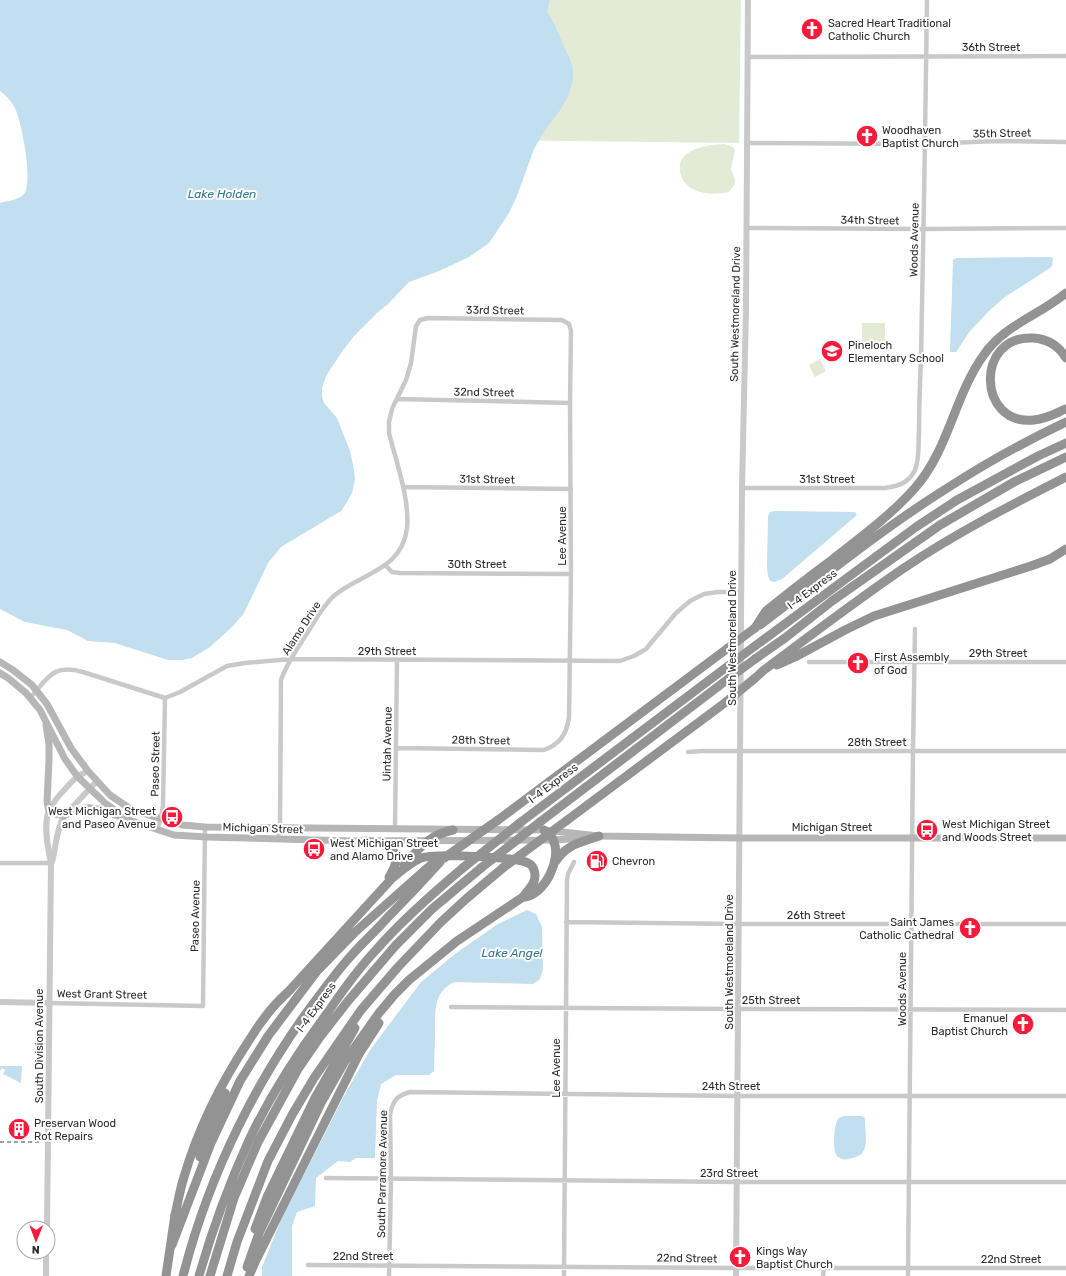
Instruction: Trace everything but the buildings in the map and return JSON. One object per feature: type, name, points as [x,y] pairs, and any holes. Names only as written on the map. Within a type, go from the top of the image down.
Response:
[{"type":"highway","points":[[755,628],[766,611],[876,524],[915,487],[936,458],[945,440],[970,378],[987,351],[1006,331],[1066,293]]},
{"type":"highway","points":[[1066,358],[1061,351],[1049,342],[1038,339],[1023,339],[1011,344],[1002,351],[993,363],[990,376],[991,391],[996,401],[1002,409],[1014,416],[1027,420],[1038,419],[1050,416],[1066,409]]},
{"type":"highway","points":[[183,1276],[194,1239],[219,1172],[240,1124],[270,1068],[288,1039],[350,957],[444,858],[498,820],[910,512],[1012,450],[1066,422]]},
{"type":"highway","points":[[1012,450],[1066,428]]},
{"type":"highway","name":"I-4 Express","points":[[199,1276],[209,1241],[250,1139],[276,1091],[306,1041],[340,994],[376,950],[419,905],[521,822],[754,646],[916,527],[974,489],[1066,443]]},
{"type":"highway","name":"I-4 Express","points":[[210,1276],[234,1198],[258,1142],[298,1069],[320,1037],[348,1001],[396,945],[432,909],[481,868],[542,826],[728,679],[785,638],[832,601],[940,525],[1014,482],[1066,457]]},
{"type":"highway","points":[[227,1276],[246,1214],[268,1161],[314,1078],[361,1010],[398,967],[441,922],[504,867],[726,702],[764,670],[871,591],[918,559],[990,516],[1066,477]]},
{"type":"highway","points":[[764,670],[795,657],[874,616],[1031,566],[1050,559],[1066,549]]},
{"type":"highway","points":[[542,826],[554,840],[556,846],[555,862]]},
{"type":"highway","points":[[166,1276],[175,1215],[190,1159],[214,1100],[255,1030],[280,999],[427,840],[441,832],[453,830]]},
{"type":"highway","points":[[523,897],[529,896],[544,885],[555,862],[562,852],[572,846],[599,836]]},
{"type":"highway","points":[[361,911],[391,874],[396,864],[394,854],[389,847],[366,841]]},
{"type":"highway","points":[[247,1273],[259,1233],[320,1103],[362,1036],[379,1013],[409,980],[457,941],[523,897],[535,879],[534,870],[530,864],[521,861],[464,856],[432,856],[422,858],[408,865],[391,879]]},
{"type":"highway","points":[[192,1190],[211,1143],[240,1081],[268,1036],[296,997],[318,971],[364,924],[434,862],[444,858]]},
{"type":"highway","points":[[247,1273],[256,1260],[359,1054],[383,1016],[439,956]]},
{"type":"highway","points":[[166,1276],[192,1190],[203,1144],[221,1100],[254,1040],[288,992]]},
{"type":"highway","points":[[247,1273],[252,1239],[267,1197],[315,1098],[356,1028],[361,1010]]},
{"type":"highway","points":[[161,1276],[182,1223]]},
{"type":"main road","name":"Michigan Street","points":[[0,662],[32,685],[47,704],[71,748],[88,771],[110,795],[132,810],[161,819],[182,825],[206,826],[453,830],[542,826],[599,836]]},
{"type":"main road","name":"Michigan Street","points":[[0,673],[8,678],[30,698],[40,710],[65,759],[77,776],[104,803],[129,820],[174,835],[278,840],[366,841],[554,840],[599,836],[740,838],[1066,838]]},
{"type":"main road","points":[[45,719],[49,744],[47,802],[49,811]]},
{"type":"main road","points":[[64,816],[77,809],[88,807],[96,808],[129,820]]},
{"type":"street","name":"South Westmoreland Drive","points":[[736,1276],[742,488],[748,0]]},
{"type":"street","name":"Woods Avenue","points":[[910,478],[914,471],[918,456],[927,0]]},
{"type":"street","name":"36th Street","points":[[747,57],[1066,56]]},
{"type":"street","name":"35th Street","points":[[746,144],[925,144],[996,141],[1066,142]]},
{"type":"street","name":"34th Street","points":[[746,228],[1066,228]]},
{"type":"street","name":"33rd Street","points":[[416,326],[420,320],[428,318],[562,320],[569,324],[571,331]]},
{"type":"street","name":"Alamo Drive","points":[[278,840],[280,827],[281,680],[286,667],[321,612],[334,596],[352,584],[386,566],[392,560],[405,540],[408,515],[407,503],[389,433],[389,422],[392,409],[406,380],[411,363],[416,326]]},
{"type":"street","name":"Lee Avenue","points":[[562,739],[567,728],[569,718],[571,574],[571,331]]},
{"type":"street","name":"32nd Street","points":[[397,399],[570,403]]},
{"type":"street","name":"31st Street","points":[[742,488],[886,488],[899,485],[910,478]]},
{"type":"street","name":"31st Street","points":[[403,487],[571,488]]},
{"type":"street","name":"30th Street","points":[[386,566],[392,572],[400,573],[571,574]]},
{"type":"street","name":"29th Street","points":[[165,698],[180,692],[227,666],[291,659],[620,661],[634,656],[646,649],[676,613],[690,601],[704,594],[718,592],[742,592]]},
{"type":"street","name":"Woods Avenue","points":[[908,1276],[912,751],[915,629]]},
{"type":"street","name":"Uintah Avenue","points":[[395,829],[397,660]]},
{"type":"street","name":"29th Street","points":[[809,662],[1066,662]]},
{"type":"street","points":[[30,698],[54,672],[64,668],[72,669],[165,698]]},
{"type":"street","name":"Paseo Street","points":[[157,829],[161,819],[163,805],[165,698]]},
{"type":"street","name":"28th Street","points":[[396,748],[544,750],[553,747],[562,739]]},
{"type":"street","name":"28th Street","points":[[688,752],[1066,751]]},
{"type":"street","name":"South Division Avenue","points":[[51,864],[46,828],[49,811],[60,794],[77,776],[88,771]]},
{"type":"street","name":"South Division Avenue","points":[[47,1220],[51,864],[60,823],[64,816],[97,781]]},
{"type":"street","points":[[49,811],[56,815],[64,816]]},
{"type":"street","name":"Paseo Avenue","points":[[203,1006],[206,826]]},
{"type":"street","name":"Lee Avenue","points":[[564,1276],[567,877],[574,862]]},
{"type":"street","points":[[0,863],[51,864]]},
{"type":"street","name":"26th Street","points":[[566,922],[739,924],[1066,924]]},
{"type":"street","name":"West Grant Street","points":[[0,1002],[203,1006]]},
{"type":"street","name":"25th Street","points":[[451,1007],[739,1010],[1066,1010]]},
{"type":"street","name":"24th Street","points":[[397,1099],[402,1094],[410,1092],[565,1095],[1066,1096]]},
{"type":"street","name":"South Parramore Avenue","points":[[389,1276],[391,1179],[390,1114],[393,1104],[397,1099]]},
{"type":"street","name":"23rd Street","points":[[326,1178],[737,1182],[1066,1182]]},
{"type":"street","points":[[46,1260],[46,1276]]},
{"type":"street","name":"22nd Street","points":[[308,1265],[736,1268],[1066,1268]]},
{"type":"street","points":[[824,1268],[824,1276]]},
{"type":"green space","points":[[403,0],[741,0],[739,143],[402,139]]},
{"type":"green space","points":[[724,144],[733,147],[735,150],[731,169],[735,184],[729,192],[716,194],[699,192],[685,183],[680,173],[683,157],[701,147]]},
{"type":"green space","points":[[862,323],[885,323],[885,348],[862,348]]},
{"type":"green space","points":[[820,359],[826,371],[815,377],[809,365]]},
{"type":"water","name":"Lake Holden","points":[[0,0],[550,0],[547,12],[554,23],[571,62],[573,69],[573,80],[568,97],[543,133],[534,149],[517,196],[509,213],[489,243],[469,257],[439,271],[409,282],[355,335],[326,376],[322,388],[322,397],[324,403],[337,418],[350,451],[354,470],[355,479],[352,493],[347,502],[341,511],[281,547],[268,563],[244,613],[234,625],[210,647],[192,658],[168,660],[115,643],[88,641],[67,630],[25,622],[0,609],[0,203],[21,197],[23,195],[26,189],[27,168],[22,130],[17,113],[10,101],[0,91]]},
{"type":"water","points":[[956,258],[1053,258],[1052,266],[1050,268],[1005,297],[970,331],[956,352],[950,352],[953,260]]},
{"type":"water","points":[[770,512],[855,512],[857,515],[782,579],[775,582],[770,581],[767,568],[768,516]]},
{"type":"water","name":"Lake Angel","points":[[527,910],[536,914],[542,927],[543,969],[540,979],[533,984],[455,982],[443,991],[437,1003],[435,1018],[434,1071],[429,1075],[396,1075],[381,1084],[377,1101],[375,1158],[356,1158],[350,1162],[338,1161],[316,1178],[315,1206],[297,1212],[292,1226],[292,1276],[262,1276],[262,1267],[281,1220],[344,1096],[370,1050],[421,982],[455,954],[498,924]]},
{"type":"water","points":[[0,1066],[22,1066],[21,1083],[3,1074],[5,1070],[2,1068],[0,1071]]},
{"type":"water","points":[[844,1116],[862,1116],[865,1118],[866,1144],[865,1149],[860,1155],[841,1159],[835,1153],[834,1144],[837,1122],[839,1118]]},
{"type":"railway","points":[[0,1142],[40,1142]]},
{"type":"place","name":"Sacred Heart Traditional Catholic Church","points":[[812,29]]},
{"type":"place","name":"Woodhaven Baptist Church","points":[[867,136]]},
{"type":"place","name":"Pineloch Elementary School","points":[[832,351]]},
{"type":"place","name":"First Assembly of God","points":[[858,663]]},
{"type":"place","name":"West Michigan Street and Paseo Avenue","points":[[172,817]]},
{"type":"place","name":"West Michigan Street and Woods Street","points":[[927,830]]},
{"type":"place","name":"West Michigan Street and Alamo Drive","points":[[314,849]]},
{"type":"place","name":"Chevron","points":[[597,861]]},
{"type":"place","name":"Saint James Catholic Cathedral","points":[[970,928]]},
{"type":"place","name":"Emanuel Baptist Church","points":[[1023,1024]]},
{"type":"place","name":"Preservan Wood Rot Repairs","points":[[19,1129]]},
{"type":"place","name":"Kings Way Baptist Church","points":[[740,1257]]}]
